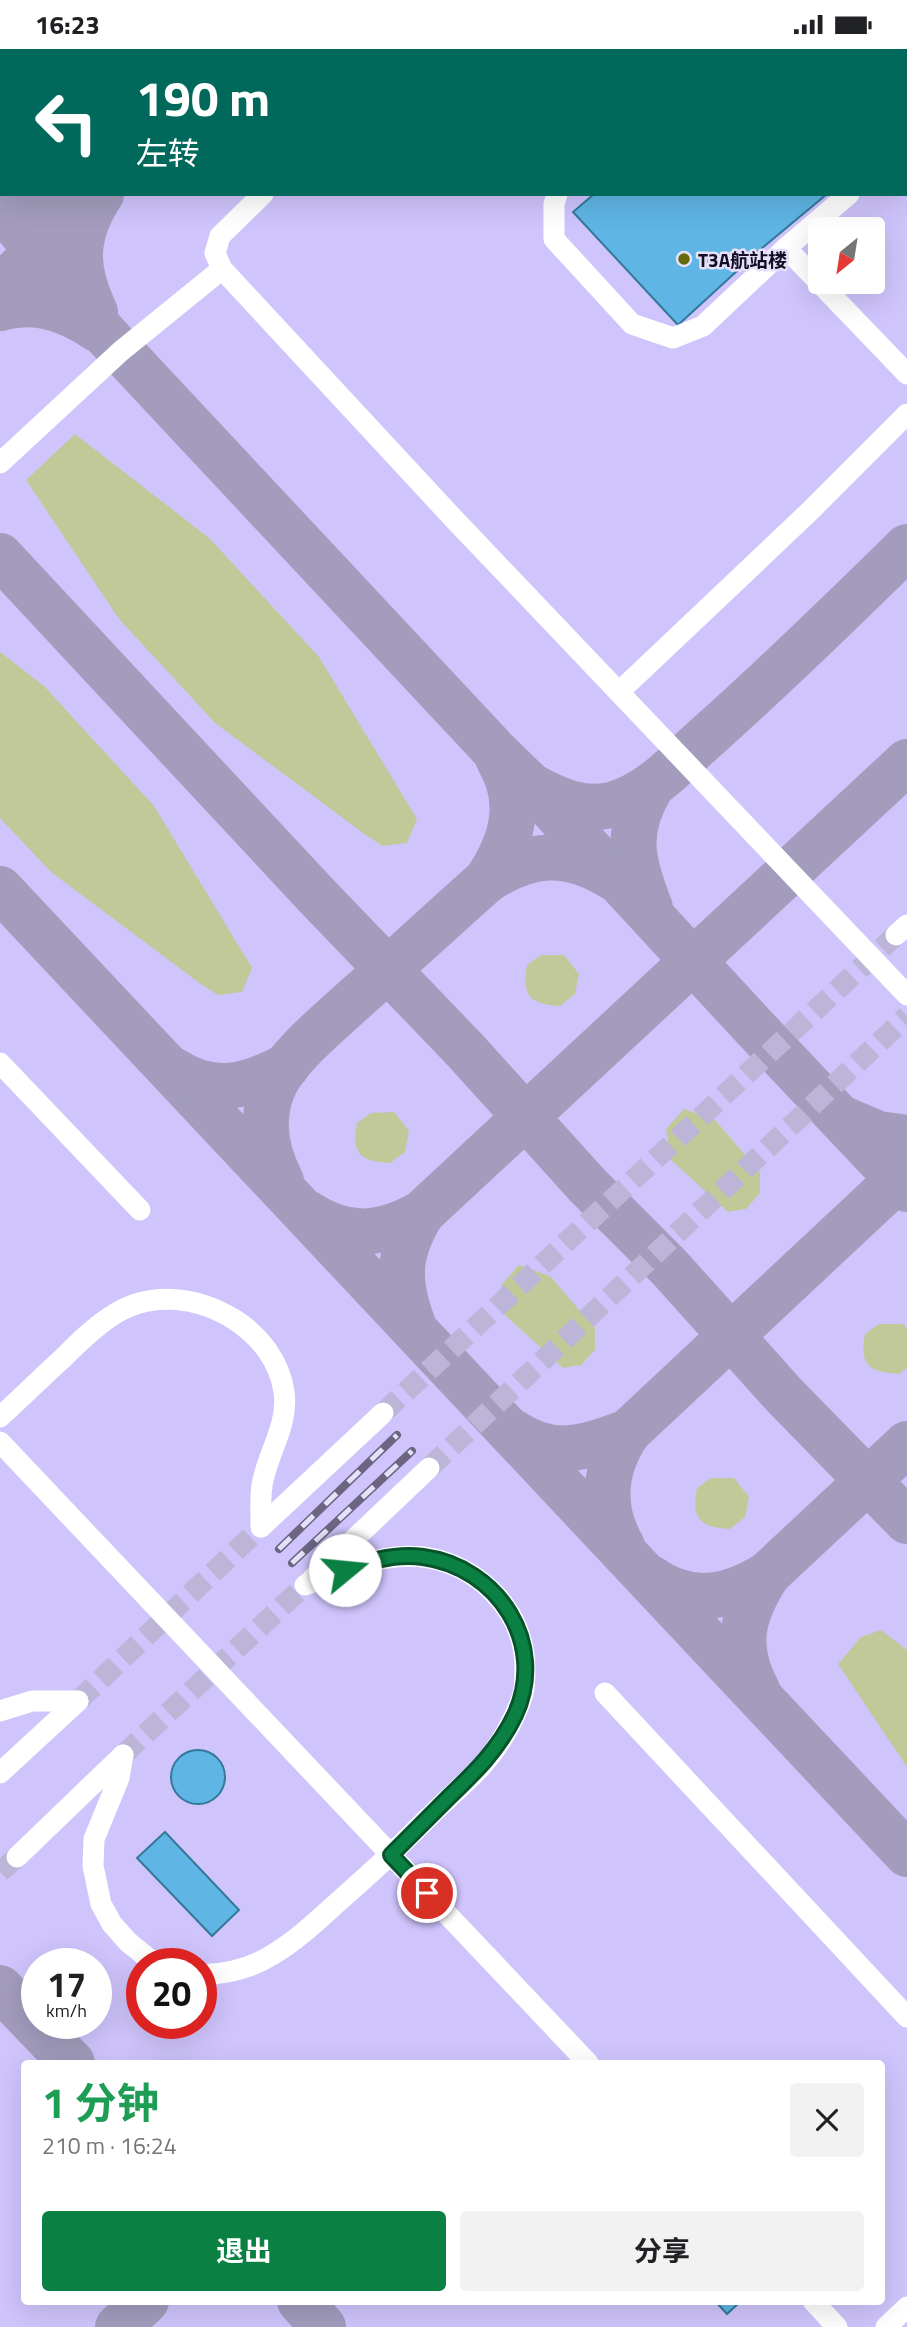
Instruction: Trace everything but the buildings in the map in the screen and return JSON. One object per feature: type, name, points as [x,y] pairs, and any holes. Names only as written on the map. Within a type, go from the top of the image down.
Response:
[{"type":"lane","points":[[261,196],[220,236],[215,253],[222,269],[453,518],[907,995]]},
{"type":"lane","points":[[556,196],[554,239],[632,324],[673,338],[703,326],[786,248],[847,196]]},
{"type":"lane","points":[[786,248],[907,374]]},
{"type":"lane","points":[[0,463],[121,351],[222,269]]},
{"type":"lane","points":[[620,692],[808,513],[907,414]]},
{"type":"lane","points":[[0,1063],[140,1210]]},
{"type":"lane","points":[[0,1417],[95,1328],[113,1315],[134,1305],[158,1299],[180,1298],[206,1305],[243,1325],[262,1342],[275,1364],[285,1392],[283,1420],[262,1484],[261,1527],[383,1413]]},
{"type":"lane","points":[[0,1442],[585,2060]]},
{"type":"lane","points":[[217,1974],[227,1974],[272,1956],[308,1929],[391,1855],[481,1767],[503,1737],[524,1691],[525,1651],[512,1616],[497,1595],[473,1575],[450,1563],[421,1557],[392,1558],[364,1563],[305,1585],[429,1468]]},
{"type":"lane","points":[[605,1693],[907,2017]]},
{"type":"lane","points":[[0,1711],[33,1701],[78,1700],[0,1773]]},
{"type":"lane","points":[[17,1857],[123,1755],[119,1778],[94,1839],[93,1866],[101,1904],[112,1924],[135,1948]]},
{"type":"lane","points":[[817,2305],[837,2327]]},
{"type":"lane","points":[[886,2327],[907,2307]]},
{"type":"shaded area","points":[[0,196],[907,196],[907,2327],[0,2327]]},
{"type":"green space","points":[[75,434],[209,538],[319,657],[417,819],[407,843],[383,846],[367,836],[215,723],[119,619],[26,480]]},
{"type":"green space","points":[[0,652],[44,686],[154,806],[252,968],[242,992],[218,995],[202,985],[51,872],[0,818]]},
{"type":"green space","points":[[541,955],[564,955],[579,974],[575,994],[560,1006],[541,1003],[527,991],[527,965]]},
{"type":"green space","points":[[684,1109],[715,1120],[760,1172],[760,1193],[746,1209],[728,1212],[671,1160],[666,1129]]},
{"type":"green space","points":[[394,1112],[409,1131],[405,1152],[390,1163],[365,1158],[360,1154],[355,1142],[357,1123],[371,1113]]},
{"type":"green space","points":[[519,1265],[550,1276],[595,1328],[595,1350],[581,1365],[563,1368],[506,1316],[501,1285]]},
{"type":"green space","points":[[879,1324],[903,1324],[907,1329],[907,1368],[899,1374],[873,1369],[865,1360],[865,1334]]},
{"type":"green space","points":[[711,1478],[734,1478],[749,1497],[745,1517],[730,1529],[705,1524],[697,1515],[697,1488]]},
{"type":"green space","points":[[881,1630],[907,1650],[907,1767],[838,1664],[861,1637]]},
{"type":"taxiway","points":[[26,196],[51,200],[76,196]]},
{"type":"taxiway","points":[[95,312],[83,281],[80,252],[86,224],[100,196]]},
{"type":"taxiway","points":[[0,206],[105,334],[907,1189]]},
{"type":"taxiway","points":[[0,287],[60,230]]},
{"type":"taxiway","points":[[0,308],[26,304],[51,307],[97,329]]},
{"type":"taxiway","points":[[535,788],[562,801],[601,807],[626,800],[652,785],[809,642],[907,547]]},
{"type":"taxiway","points":[[0,556],[316,895],[465,1050],[588,1186],[669,1267],[784,1395],[907,1521]]},
{"type":"taxiway","points":[[487,880],[506,844],[512,820],[511,794],[497,755]]},
{"type":"taxiway","points":[[307,1213],[336,1227],[364,1231],[393,1226],[422,1213],[907,762]]},
{"type":"taxiway","points":[[650,908],[635,861],[634,833],[642,803],[651,787]]},
{"type":"taxiway","points":[[281,1181],[266,1135],[269,1100],[279,1076],[322,1028],[487,880],[503,871],[534,859],[564,858],[580,862],[612,877]]},
{"type":"taxiway","points":[[0,889],[907,1854]]},
{"type":"taxiway","points":[[173,1070],[202,1083],[230,1086],[258,1079],[287,1066]]},
{"type":"taxiway","points":[[843,1119],[878,1134],[907,1138]]},
{"type":"taxiway","points":[[622,1546],[610,1517],[608,1488],[614,1460],[628,1432],[907,1171]]},
{"type":"taxiway","points":[[415,1330],[405,1299],[402,1270],[407,1243],[422,1213]]},
{"type":"taxiway","points":[[513,1432],[528,1441],[556,1448],[584,1446],[628,1432]]},
{"type":"taxiway","points":[[649,1577],[679,1592],[709,1596],[724,1594],[753,1582],[768,1574],[907,1444]]},
{"type":"taxiway","points":[[758,1692],[746,1661],[744,1632],[752,1604],[768,1574]]},
{"type":"taxiway","points":[[0,1988],[69,2060]]},
{"type":"taxiway","points":[[118,2327],[142,2305]]},
{"type":"taxiway","points":[[304,2305],[323,2327]]},
{"type":"tunnel","points":[[383,1413],[896,935]]},
{"type":"tunnel","points":[[429,1468],[907,1016]]},
{"type":"tunnel","points":[[78,1701],[261,1527]]},
{"type":"tunnel","points":[[123,1755],[305,1585]]},
{"type":"tunnel","points":[[0,1872],[17,1857]]},
{"type":"railway","points":[[279,1549],[397,1435]]},
{"type":"railway","points":[[292,1563],[412,1451]]},
{"type":"place","name":"T3A航站楼","points":[[684,259]]},
{"type":"route","points":[[345,1570],[392,1558],[421,1557],[450,1563],[473,1575],[497,1595],[512,1616],[525,1651],[524,1691],[503,1737],[481,1767],[391,1855],[427,1893]]}]
